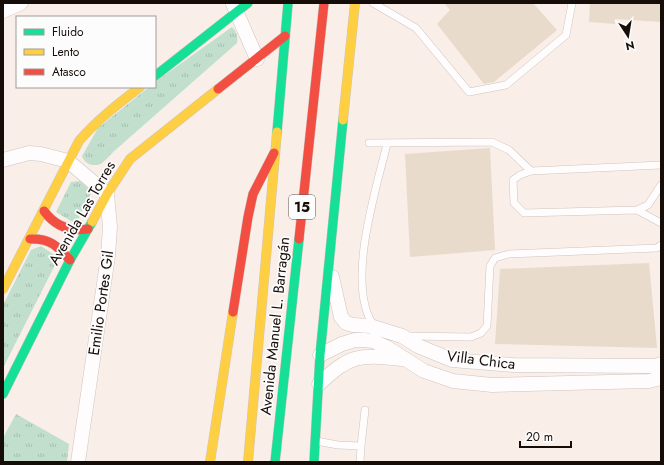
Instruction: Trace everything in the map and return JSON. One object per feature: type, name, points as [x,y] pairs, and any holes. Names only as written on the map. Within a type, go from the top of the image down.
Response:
[{"type":"main road","points":[[156,75],[235,8],[248,3]]},
{"type":"main road","name":"Avenida Manuel L. Barragán","points":[[248,462],[288,3]]},
{"type":"main road","name":"Avenida Manuel L. Barragán","points":[[276,462],[280,412],[324,3]]},
{"type":"main road","points":[[314,462],[320,355],[355,3]]},
{"type":"main road","name":"Avenida Las Torres","points":[[3,394],[70,260],[107,194],[130,159],[285,36]]},
{"type":"main road","points":[[3,289],[79,141],[90,128],[139,88]]},
{"type":"main road","points":[[210,462],[248,217],[254,194],[274,151]]},
{"type":"main road","points":[[44,211],[51,221],[69,231],[88,229]]},
{"type":"main road","points":[[30,239],[41,238],[49,241],[56,245],[70,260]]},
{"type":"street","points":[[3,11],[21,3]]},
{"type":"street","points":[[235,8],[257,59]]},
{"type":"street","points":[[3,160],[29,153],[41,154],[68,161],[107,194]]},
{"type":"street","name":"Emilio Portes Gil","points":[[78,462],[108,256],[110,227],[107,194]]},
{"type":"street","name":"Villa Chica","points":[[329,264],[341,318],[346,322],[353,325],[370,326],[402,336],[418,346],[452,360],[513,365],[660,370]]},
{"type":"street","name":"Villa Chica","points":[[320,355],[332,348],[355,340],[373,341],[424,371],[438,377],[453,381],[492,385],[649,381],[660,370]]},
{"type":"street","points":[[319,384],[337,368],[352,359],[365,356],[403,359]]},
{"type":"street","points":[[474,362],[477,383]]},
{"type":"lane","points":[[373,3],[416,28],[469,92],[506,86],[566,34],[572,3]]},
{"type":"lane","points":[[369,144],[492,142],[509,150],[530,171]]},
{"type":"lane","points":[[376,328],[370,320],[363,293],[362,268],[366,231],[387,144]]},
{"type":"lane","points":[[661,165],[530,171],[513,180],[514,203],[524,213],[637,210],[648,205],[661,185]]},
{"type":"lane","points":[[637,210],[661,223]]},
{"type":"lane","points":[[402,336],[471,337],[481,333],[488,326],[490,266],[495,258],[509,254],[657,248],[661,245]]},
{"type":"lane","points":[[360,462],[365,410]]},
{"type":"lane","points":[[316,441],[338,445],[361,446]]},
{"type":"green space","points":[[232,27],[237,34],[237,43],[104,161],[97,165],[91,165],[86,162],[82,156],[98,128],[148,88],[156,88],[156,81]]},
{"type":"green space","points":[[80,181],[91,193],[76,224],[56,212],[71,182]]},
{"type":"green space","points":[[41,246],[56,256],[57,261],[3,368],[3,305],[31,250]]},
{"type":"green space","points":[[16,414],[69,444],[67,462],[3,462],[3,438]]},
{"type":"building","points":[[444,3],[533,3],[557,30],[494,82],[484,84],[437,24],[450,10]]},
{"type":"building","points":[[590,3],[661,3],[661,22],[615,19],[615,24],[589,22]]},
{"type":"building","points":[[490,148],[495,250],[410,257],[405,154]]},
{"type":"building","points":[[649,263],[657,348],[495,344],[500,269]]},
{"type":"traffic: fast","points":[[156,75],[248,3]]},
{"type":"traffic: fast","points":[[277,132],[288,3]]},
{"type":"traffic: fast","points":[[314,462],[320,355],[343,120]]},
{"type":"traffic: fast","points":[[3,394],[70,260],[92,222]]},
{"type":"traffic: fast","points":[[275,462],[299,239]]},
{"type":"traffic: slow","points":[[343,120],[355,3]]},
{"type":"traffic: slow","points":[[3,289],[79,141],[100,119],[139,88]]},
{"type":"traffic: slow","points":[[92,222],[107,194],[130,159],[218,89]]},
{"type":"traffic: slow","points":[[248,462],[277,132]]},
{"type":"traffic: slow","points":[[210,462],[233,312]]},
{"type":"traffic: jam","points":[[299,239],[324,3]]},
{"type":"traffic: jam","points":[[218,89],[285,36]]},
{"type":"traffic: jam","points":[[233,312],[253,194],[274,153]]},
{"type":"traffic: jam","points":[[44,211],[53,221],[63,227],[75,230],[88,229]]},
{"type":"traffic: jam","points":[[30,239],[43,240],[53,244],[70,260]]}]
